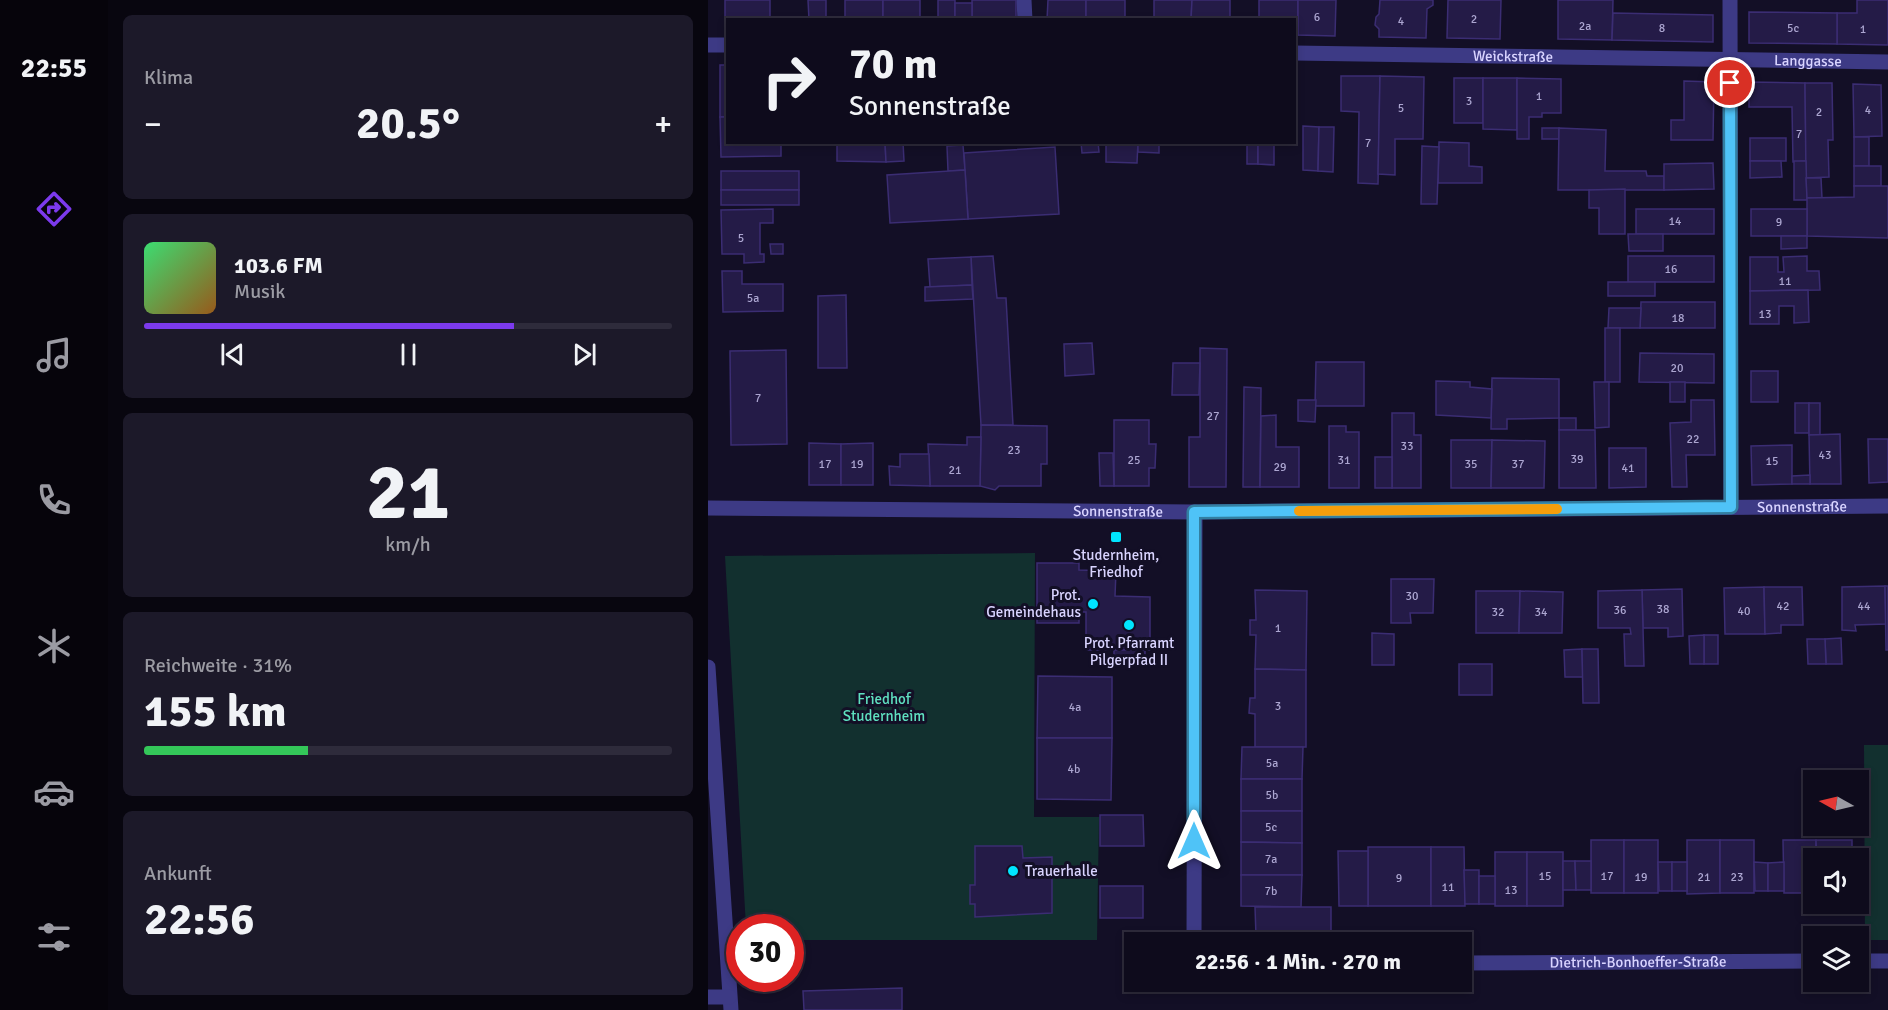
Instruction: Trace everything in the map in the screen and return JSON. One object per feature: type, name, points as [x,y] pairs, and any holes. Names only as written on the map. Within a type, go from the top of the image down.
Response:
[{"type":"street","points":[[1024,0],[1025,18]]},
{"type":"street","points":[[1730,0],[1731,507]]},
{"type":"street","points":[[708,45],[726,45]]},
{"type":"street","name":"Weickstraße","points":[[1296,53],[1730,59]]},
{"type":"street","name":"Langgasse","points":[[1730,59],[1888,62]]},
{"type":"street","name":"Sonnenstraße","points":[[708,508],[1194,512],[1888,506]]},
{"type":"street","points":[[1194,512],[1194,932]]},
{"type":"street","points":[[708,667],[730,1003],[708,996]]},
{"type":"street","points":[[1869,961],[1888,961]]},
{"type":"street","name":"Dietrich-Bonhoeffer-Straße","points":[[1472,963],[1803,962]]},
{"type":"green space","name":"Friedhof Studernheim","points":[[1035,553],[1034,817],[1099,817],[1097,940],[804,940],[804,914],[745,914],[725,556]]},
{"type":"green space","points":[[1864,745],[1888,745],[1888,940],[1869,940],[1869,926],[1865,926],[1865,914],[1869,914],[1869,848],[1865,848],[1864,836],[1869,836],[1869,770],[1864,770]]},
{"type":"building","points":[[725,0],[770,0],[770,18],[726,18],[725,25]]},
{"type":"building","points":[[808,0],[826,0],[826,18],[809,18]]},
{"type":"building","points":[[845,0],[883,0],[883,18],[845,18]]},
{"type":"building","points":[[883,0],[920,0],[920,18],[883,18]]},
{"type":"building","points":[[938,0],[955,0],[955,18],[938,18]]},
{"type":"building","points":[[972,0],[1016,0],[1016,18],[972,18]]},
{"type":"building","points":[[1048,0],[1086,0],[1086,18],[1047,18]]},
{"type":"building","points":[[1086,0],[1125,0],[1125,18],[1086,18]]},
{"type":"building","points":[[1154,0],[1192,0],[1191,18],[1154,18]]},
{"type":"building","points":[[1192,0],[1230,0],[1230,18],[1191,18]]},
{"type":"building","points":[[1259,0],[1298,0],[1298,35],[1296,35],[1296,18],[1259,18]]},
{"type":"building","points":[[1298,0],[1336,0],[1335,36],[1298,35]]},
{"type":"building","points":[[1380,0],[1433,0],[1433,5],[1427,9],[1426,38],[1379,37],[1379,29],[1375,25]]},
{"type":"building","points":[[1448,0],[1501,0],[1500,39],[1447,38]]},
{"type":"building","points":[[1558,0],[1613,0],[1612,40],[1558,39]]},
{"type":"building","points":[[1857,0],[1888,0],[1888,45],[1837,44],[1837,13],[1857,13]]},
{"type":"building","points":[[955,3],[972,3],[972,18],[955,18]]},
{"type":"building","points":[[1749,12],[1837,13],[1837,44],[1749,43]]},
{"type":"building","points":[[1613,13],[1713,15],[1713,42],[1612,40]]},
{"type":"building","points":[[720,65],[726,65],[726,117],[720,117]]},
{"type":"building","points":[[1341,76],[1380,76],[1378,184],[1358,183],[1359,112],[1341,111]]},
{"type":"building","points":[[1380,76],[1424,77],[1423,139],[1395,139],[1395,175],[1378,174]]},
{"type":"building","points":[[1454,78],[1483,78],[1483,123],[1454,123]]},
{"type":"building","points":[[1483,78],[1517,78],[1517,130],[1483,129]]},
{"type":"building","points":[[1517,78],[1561,79],[1561,113],[1542,113],[1542,117],[1529,117],[1529,139],[1517,139]]},
{"type":"building","points":[[1684,81],[1714,82],[1713,140],[1671,140],[1671,120],[1684,120]]},
{"type":"building","points":[[1749,82],[1805,83],[1806,161],[1793,162],[1792,107],[1749,107]]},
{"type":"building","points":[[1805,83],[1832,83],[1833,140],[1828,140],[1829,177],[1806,178]]},
{"type":"building","points":[[1853,84],[1881,85],[1882,136],[1854,137]]},
{"type":"building","points":[[720,117],[726,117],[726,144],[781,144],[781,156],[721,157]]},
{"type":"building","points":[[1303,126],[1319,127],[1318,171],[1303,170]]},
{"type":"building","points":[[1319,127],[1334,127],[1333,172],[1318,171]]},
{"type":"building","points":[[1542,128],[1559,128],[1559,139],[1542,139]]},
{"type":"building","points":[[1559,128],[1606,130],[1605,171],[1646,171],[1647,176],[1664,176],[1664,190],[1558,190]]},
{"type":"building","points":[[1854,137],[1869,137],[1869,166],[1854,166]]},
{"type":"building","points":[[1750,138],[1786,138],[1786,161],[1750,161]]},
{"type":"building","points":[[1439,142],[1469,143],[1469,166],[1482,167],[1482,183],[1438,183]]},
{"type":"building","points":[[837,144],[885,144],[886,162],[837,161]]},
{"type":"building","points":[[885,144],[903,144],[904,161],[886,162]]},
{"type":"building","points":[[1081,144],[1098,144],[1099,152],[1082,153]]},
{"type":"building","points":[[1106,144],[1138,144],[1137,163],[1106,162]]},
{"type":"building","points":[[1138,144],[1159,144],[1159,153],[1138,152]]},
{"type":"building","points":[[1247,144],[1258,144],[1258,164],[1247,164]]},
{"type":"building","points":[[1258,144],[1274,144],[1274,165],[1258,164]]},
{"type":"building","points":[[963,145],[965,170],[948,171],[947,146]]},
{"type":"building","points":[[1422,146],[1439,147],[1437,204],[1421,204]]},
{"type":"building","points":[[1055,147],[1059,214],[968,219],[964,153]]},
{"type":"building","points":[[1750,161],[1781,161],[1782,177],[1750,178]]},
{"type":"building","points":[[1794,161],[1806,161],[1807,200],[1794,200]]},
{"type":"building","points":[[1713,163],[1714,189],[1664,190],[1664,164]]},
{"type":"building","points":[[1854,166],[1881,166],[1881,186],[1854,186]]},
{"type":"building","points":[[965,170],[968,219],[890,223],[887,175]]},
{"type":"building","points":[[721,171],[799,171],[799,190],[721,190]]},
{"type":"building","points":[[1806,178],[1821,178],[1822,198],[1807,198]]},
{"type":"building","points":[[1854,186],[1888,186],[1888,238],[1807,236],[1807,198],[1854,197]]},
{"type":"building","points":[[1625,189],[1625,234],[1599,234],[1599,208],[1589,208],[1589,190]]},
{"type":"building","points":[[721,190],[799,190],[799,205],[721,205]]},
{"type":"building","points":[[773,209],[773,223],[760,223],[760,254],[764,254],[764,262],[744,263],[744,254],[722,254],[721,210]]},
{"type":"building","points":[[1636,209],[1714,209],[1714,234],[1636,234]]},
{"type":"building","points":[[1751,209],[1807,209],[1807,236],[1751,236]]},
{"type":"building","points":[[1628,234],[1663,234],[1663,251],[1629,251]]},
{"type":"building","points":[[1781,236],[1807,236],[1807,248],[1781,249]]},
{"type":"building","points":[[770,244],[783,244],[783,254],[771,254]]},
{"type":"building","points":[[993,256],[997,298],[1006,298],[1013,425],[981,425],[971,257]]},
{"type":"building","points":[[1628,256],[1714,256],[1714,282],[1628,282]]},
{"type":"building","points":[[1807,256],[1807,271],[1819,271],[1820,290],[1750,291],[1750,257],[1778,257],[1778,272],[1784,272],[1783,257]]},
{"type":"building","points":[[971,257],[972,285],[930,287],[928,259]]},
{"type":"building","points":[[722,271],[742,271],[742,284],[783,284],[783,311],[723,312]]},
{"type":"building","points":[[1608,282],[1655,282],[1655,296],[1608,296]]},
{"type":"building","points":[[972,285],[973,299],[925,301],[925,287]]},
{"type":"building","points":[[1808,290],[1809,322],[1794,323],[1794,306],[1779,306],[1779,324],[1750,324],[1750,291]]},
{"type":"building","points":[[846,295],[847,368],[818,368],[818,296]]},
{"type":"building","points":[[1641,302],[1715,302],[1715,328],[1640,328]]},
{"type":"building","points":[[1609,308],[1641,308],[1640,328],[1608,328]]},
{"type":"building","points":[[1605,328],[1620,328],[1620,382],[1605,382]]},
{"type":"building","points":[[1092,343],[1094,374],[1065,376],[1064,344]]},
{"type":"building","points":[[1200,348],[1227,349],[1226,487],[1189,487],[1189,437],[1200,437]]},
{"type":"building","points":[[786,350],[787,444],[731,445],[730,351]]},
{"type":"building","points":[[1640,353],[1714,354],[1714,383],[1639,382]]},
{"type":"building","points":[[1316,362],[1364,362],[1364,406],[1315,406]]},
{"type":"building","points":[[1173,363],[1200,363],[1199,395],[1172,395]]},
{"type":"building","points":[[1751,371],[1778,371],[1778,402],[1751,402]]},
{"type":"building","points":[[1492,378],[1559,379],[1559,418],[1507,419],[1507,429],[1491,429]]},
{"type":"building","points":[[1436,381],[1470,382],[1470,387],[1492,389],[1491,418],[1436,415]]},
{"type":"building","points":[[1594,382],[1609,382],[1609,427],[1595,428]]},
{"type":"building","points":[[1670,382],[1685,382],[1685,402],[1670,402]]},
{"type":"building","points":[[1244,387],[1261,388],[1260,487],[1243,487]]},
{"type":"building","points":[[1298,400],[1316,400],[1315,422],[1298,421]]},
{"type":"building","points":[[1691,400],[1714,400],[1715,455],[1686,455],[1687,487],[1672,487],[1670,423],[1691,422]]},
{"type":"building","points":[[1795,403],[1809,403],[1809,433],[1795,433]]},
{"type":"building","points":[[1809,403],[1820,403],[1820,435],[1809,435]]},
{"type":"building","points":[[1392,413],[1414,413],[1414,435],[1421,435],[1421,488],[1392,488]]},
{"type":"building","points":[[1276,415],[1276,447],[1299,447],[1299,487],[1260,487],[1261,416]]},
{"type":"building","points":[[1559,418],[1576,418],[1576,430],[1559,430]]},
{"type":"building","points":[[1114,420],[1149,420],[1149,444],[1156,444],[1155,468],[1149,468],[1149,486],[1114,486]]},
{"type":"building","points":[[981,425],[1047,426],[1047,464],[1041,464],[1041,486],[999,486],[995,490],[980,486]]},
{"type":"building","points":[[1329,426],[1346,426],[1346,432],[1359,432],[1359,488],[1329,488]]},
{"type":"building","points":[[1559,430],[1595,430],[1596,488],[1559,488]]},
{"type":"building","points":[[1840,434],[1841,484],[1810,484],[1809,435]]},
{"type":"building","points":[[967,437],[981,437],[980,486],[930,486],[928,444],[967,445]]},
{"type":"building","points":[[1868,439],[1888,439],[1888,482],[1869,483]]},
{"type":"building","points":[[1451,440],[1492,440],[1491,488],[1451,488]]},
{"type":"building","points":[[1492,440],[1545,441],[1544,488],[1491,488]]},
{"type":"building","points":[[809,443],[841,444],[841,485],[809,485]]},
{"type":"building","points":[[873,443],[873,485],[841,485],[841,444]]},
{"type":"building","points":[[1792,445],[1792,484],[1752,485],[1751,446]]},
{"type":"building","points":[[1609,448],[1646,448],[1646,487],[1609,488]]},
{"type":"building","points":[[1099,453],[1113,453],[1114,486],[1100,486]]},
{"type":"building","points":[[900,454],[929,454],[930,486],[890,485],[889,466],[900,467]]},
{"type":"building","points":[[1375,457],[1392,457],[1392,488],[1375,488]]},
{"type":"building","points":[[1810,475],[1810,484],[1792,484],[1792,476]]},
{"type":"building","name":"Prot. Gemeindehaus","points":[[1037,563],[1079,563],[1079,570],[1116,571],[1115,596],[1150,597],[1150,650],[1086,650],[1086,612],[1079,612],[1079,623],[1037,623]]},
{"type":"building","points":[[1391,579],[1434,579],[1433,613],[1410,613],[1411,623],[1391,623]]},
{"type":"building","points":[[1885,586],[1886,624],[1855,625],[1856,631],[1842,630],[1842,587]]},
{"type":"building","points":[[1885,586],[1888,586],[1888,650],[1886,650]]},
{"type":"building","points":[[1764,587],[1765,634],[1725,634],[1724,588]]},
{"type":"building","points":[[1764,587],[1802,587],[1803,625],[1781,625],[1781,633],[1765,634]]},
{"type":"building","points":[[1682,589],[1683,636],[1668,637],[1668,628],[1643,628],[1642,590]]},
{"type":"building","points":[[1255,590],[1307,591],[1306,670],[1255,669],[1256,635],[1250,635],[1250,620],[1256,620]]},
{"type":"building","points":[[1642,590],[1644,666],[1625,666],[1624,634],[1631,634],[1630,628],[1598,628],[1598,591]]},
{"type":"building","points":[[1476,591],[1520,591],[1519,633],[1476,633]]},
{"type":"building","points":[[1520,591],[1563,592],[1562,633],[1519,633]]},
{"type":"building","points":[[1372,633],[1394,634],[1394,665],[1372,665]]},
{"type":"building","points":[[1704,635],[1718,635],[1718,664],[1704,664]]},
{"type":"building","points":[[1704,635],[1704,664],[1690,664],[1689,636]]},
{"type":"building","points":[[1841,638],[1842,664],[1826,664],[1825,639]]},
{"type":"building","points":[[1807,639],[1825,639],[1826,664],[1808,664]]},
{"type":"building","points":[[1582,649],[1583,677],[1565,677],[1564,650]]},
{"type":"building","points":[[1582,649],[1598,649],[1599,703],[1583,703]]},
{"type":"building","points":[[1114,650],[1145,650],[1145,662],[1114,662]]},
{"type":"building","points":[[1459,664],[1492,664],[1492,695],[1459,695]]},
{"type":"building","points":[[1255,669],[1306,670],[1306,747],[1255,747],[1255,714],[1249,713],[1250,698],[1255,698]]},
{"type":"building","points":[[1038,676],[1112,677],[1112,738],[1037,738]]},
{"type":"building","points":[[1037,738],[1112,738],[1111,800],[1037,799]]},
{"type":"building","points":[[1242,747],[1303,747],[1302,779],[1241,779]]},
{"type":"building","points":[[1241,779],[1302,779],[1302,811],[1241,811]]},
{"type":"building","points":[[1241,811],[1302,811],[1302,843],[1241,842]]},
{"type":"building","points":[[1100,815],[1143,815],[1144,846],[1100,846]]},
{"type":"building","points":[[1591,840],[1624,840],[1624,893],[1591,893]]},
{"type":"building","points":[[1624,840],[1658,840],[1658,893],[1624,893]]},
{"type":"building","points":[[1687,840],[1720,840],[1720,893],[1687,894]]},
{"type":"building","points":[[1720,840],[1754,840],[1754,893],[1720,893]]},
{"type":"building","points":[[1783,840],[1816,840],[1816,848],[1803,848],[1803,893],[1784,893]]},
{"type":"building","points":[[1816,840],[1852,840],[1852,848],[1816,848]]},
{"type":"building","points":[[1241,842],[1302,843],[1302,875],[1241,875]]},
{"type":"building","name":"Trauerhalle","points":[[975,846],[1022,846],[1023,858],[1052,857],[1052,913],[975,917],[975,904],[970,904],[970,885],[975,885]]},
{"type":"building","points":[[1368,847],[1431,847],[1431,906],[1368,906]]},
{"type":"building","points":[[1431,847],[1464,847],[1465,906],[1431,906]]},
{"type":"building","points":[[1338,851],[1368,851],[1368,906],[1339,906]]},
{"type":"building","points":[[1495,852],[1527,852],[1527,906],[1495,906]]},
{"type":"building","points":[[1527,852],[1563,852],[1563,906],[1527,906]]},
{"type":"building","points":[[1563,861],[1575,861],[1576,890],[1563,890]]},
{"type":"building","points":[[1575,861],[1591,861],[1591,890],[1576,890]]},
{"type":"building","points":[[1658,862],[1672,862],[1672,891],[1659,891]]},
{"type":"building","points":[[1672,862],[1687,862],[1687,891],[1672,891]]},
{"type":"building","points":[[1754,862],[1768,863],[1768,891],[1755,891]]},
{"type":"building","points":[[1784,862],[1784,891],[1768,891],[1768,863]]},
{"type":"building","points":[[1464,870],[1479,870],[1479,904],[1465,904]]},
{"type":"building","points":[[1241,875],[1302,875],[1301,907],[1241,906]]},
{"type":"building","points":[[1479,876],[1495,876],[1495,904],[1479,904]]},
{"type":"building","points":[[1100,886],[1143,886],[1143,918],[1100,918]]},
{"type":"building","points":[[1255,907],[1331,907],[1331,932],[1256,932]]},
{"type":"building","points":[[902,988],[902,1010],[804,1010],[804,991]]},
{"type":"slow traffic","points":[[1299,511],[1557,509]]},
{"type":"place","name":"Studernheim, Friedhof","points":[[1116,537]]},
{"type":"place","name":"Prot. Gemeindehaus","points":[[1093,604]]},
{"type":"place","name":"Prot. Pfarramt Pilgerpfad II","points":[[1129,625]]},
{"type":"place","name":"Trauerhalle","points":[[1013,871]]},
{"type":"route","points":[[1194,841],[1194,512],[1731,507],[1730,83]]}]
